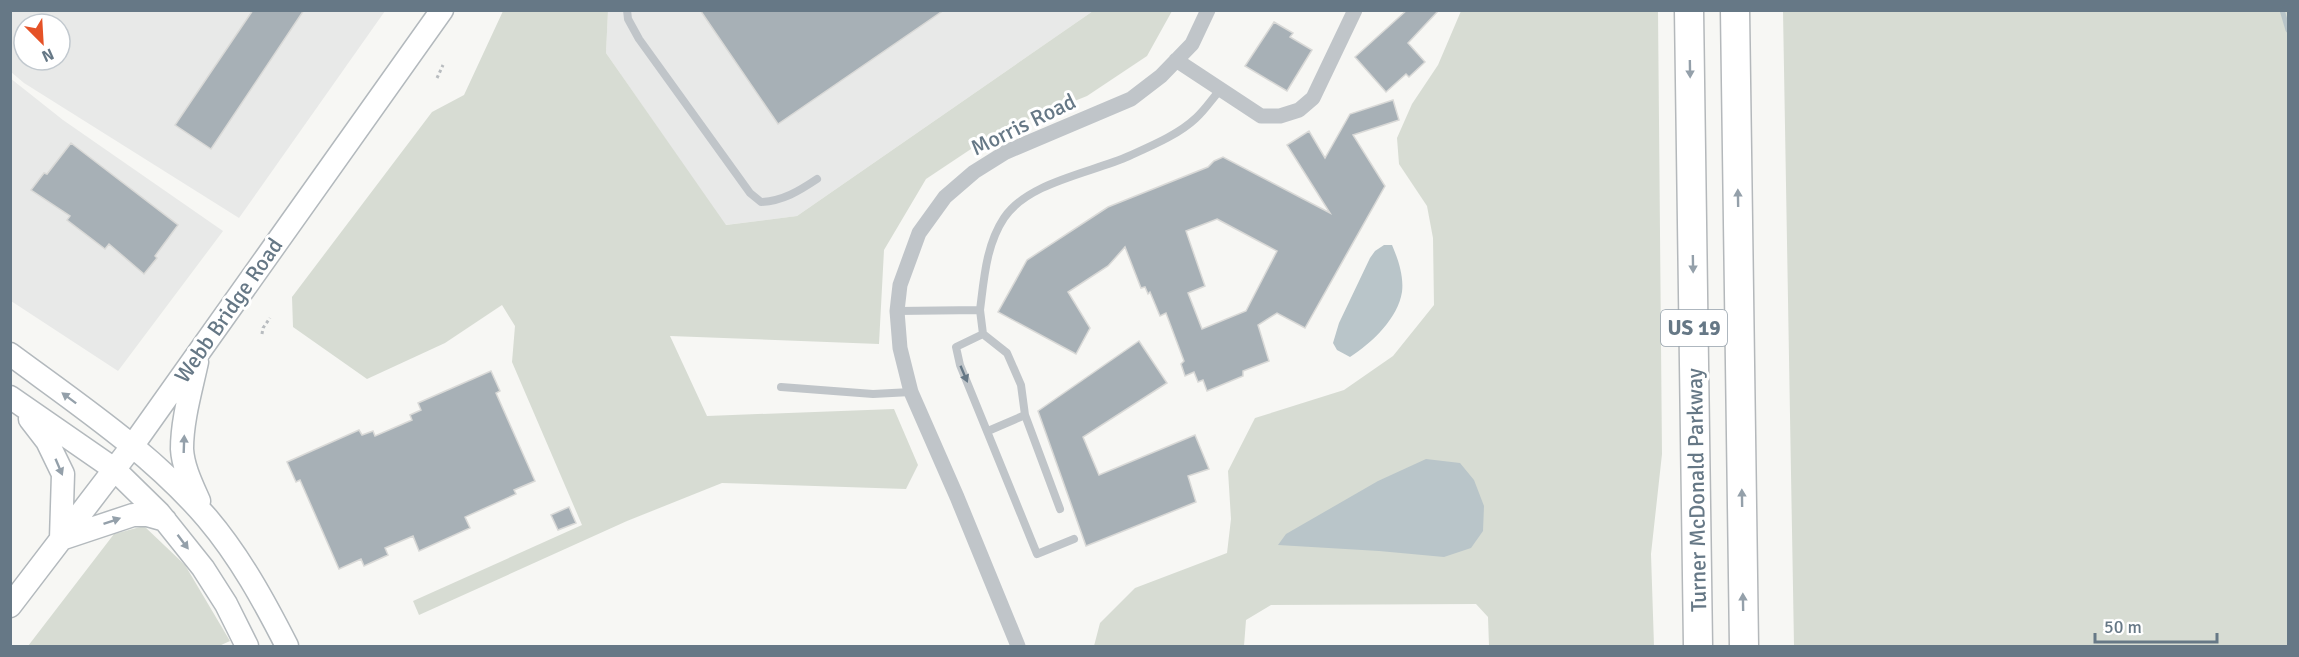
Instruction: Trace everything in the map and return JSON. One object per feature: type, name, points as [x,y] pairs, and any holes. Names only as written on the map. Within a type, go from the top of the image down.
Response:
[{"type":"highway","name":"Turner McDonald Parkway","points":[[1689,10],[1698,646]]},
{"type":"highway","name":"Turner McDonald Parkway","points":[[1735,10],[1744,646]]},
{"type":"street","name":"Webb Bridge Road","points":[[10,606],[133,445],[442,10]]},
{"type":"street","name":"Morris Road","points":[[1018,646],[911,393],[900,348],[897,311],[900,285],[919,233],[945,197],[974,172],[1006,152],[1131,99],[1161,76],[1192,44],[1208,10]]},
{"type":"street","points":[[1176,60],[1261,116],[1280,116],[1299,110],[1313,98],[1354,10]]},
{"type":"street","points":[[199,351],[182,449],[186,469],[208,519]]},
{"type":"street","points":[[10,354],[133,445],[182,490],[208,519],[250,577],[287,646]]},
{"type":"street","points":[[13,399],[114,469],[165,520],[203,568],[226,604],[247,646]]},
{"type":"street","points":[[13,399],[47,441],[63,474],[61,540],[133,515],[147,515],[165,520]]},
{"type":"lane","points":[[627,10],[628,19],[639,39],[750,193],[761,202],[775,202],[794,194],[817,179]]},
{"type":"lane","points":[[1060,509],[1025,415],[1021,385],[1007,353],[983,334],[980,310],[992,241],[1005,217],[1022,200],[1050,185],[1128,156],[1167,137],[1197,118],[1220,90]]},
{"type":"lane","points":[[897,311],[980,310]]},
{"type":"lane","points":[[983,334],[956,347],[960,364],[1037,554],[1074,539]]},
{"type":"lane","points":[[781,387],[873,394],[911,393]]},
{"type":"lane","points":[[988,431],[1025,415]]},
{"type":"path","points":[[436,78],[443,65]]},
{"type":"path","points":[[262,333],[270,318]]},
{"type":"shaded area","points":[[11,11],[385,11],[239,218],[24,83],[11,72]]},
{"type":"shaded area","points":[[503,11],[608,11],[606,53],[726,225],[797,216],[1093,11],[1172,11],[1147,56],[1087,96],[995,133],[926,179],[884,250],[879,344],[670,336],[707,416],[894,409],[918,465],[906,489],[722,483],[627,521],[419,615],[413,601],[582,525],[512,362],[515,326],[502,305],[445,343],[367,379],[293,327],[292,297],[432,112],[464,95]]},
{"type":"shaded area","points":[[608,11],[1093,11],[797,216],[725,225],[606,53]]},
{"type":"shaded area","points":[[1461,11],[1658,11],[1662,454],[1651,554],[1654,646],[1489,646],[1488,617],[1476,604],[1271,605],[1246,620],[1244,646],[1094,646],[1100,623],[1135,588],[1227,553],[1231,519],[1228,471],[1255,418],[1344,390],[1393,356],[1434,305],[1433,238],[1427,206],[1399,164],[1397,138],[1412,104],[1438,65]]},
{"type":"shaded area","points":[[1783,11],[2288,11],[2288,646],[1794,646]]},
{"type":"shaded area","points":[[10,78],[63,120],[223,231],[118,371],[11,301]]},
{"type":"shaded area","points":[[1384,245],[1392,245],[1400,268],[1402,292],[1400,302],[1383,329],[1367,345],[1350,357],[1337,350],[1333,343],[1339,323],[1370,258]]},
{"type":"shaded area","points":[[1426,459],[1460,463],[1474,480],[1484,506],[1483,531],[1471,548],[1444,557],[1278,545],[1286,534],[1378,481]]},
{"type":"shaded area","points":[[144,526],[185,565],[230,641],[219,646],[28,646],[114,534]]},
{"type":"building","points":[[253,10],[304,10],[211,149],[175,125]]},
{"type":"building","points":[[700,10],[944,10],[778,124]]},
{"type":"building","points":[[1407,10],[1439,10],[1408,43],[1425,62],[1409,77],[1406,74],[1386,92],[1355,57]]},
{"type":"building","points":[[1274,22],[1293,33],[1290,37],[1312,50],[1287,91],[1245,66]]},
{"type":"building","points":[[1393,100],[1399,120],[1353,135],[1385,186],[1305,328],[1277,313],[1258,325],[1269,361],[1243,371],[1243,376],[1207,391],[1203,380],[1198,382],[1194,372],[1185,376],[1181,364],[1184,361],[1166,313],[1160,316],[1150,292],[1148,294],[1145,287],[1141,288],[1125,247],[1108,266],[1068,292],[1090,328],[1076,354],[998,312],[1027,260],[1108,207],[1208,167],[1223,157],[1330,213],[1287,145],[1309,131],[1325,158],[1350,114]],"holes":[[[1217,219],[1277,251],[1246,311],[1202,329],[1188,293],[1205,286],[1186,231]]]},
{"type":"building","points":[[71,143],[178,225],[144,274],[109,244],[105,249],[67,220],[70,216],[31,190],[44,173],[47,174]]},
{"type":"building","points":[[1139,341],[1167,383],[1083,437],[1099,475],[1195,435],[1209,469],[1188,476],[1196,502],[1086,546],[1038,411]]},
{"type":"building","points":[[491,371],[500,391],[496,393],[535,481],[514,490],[516,494],[465,517],[470,528],[419,551],[413,536],[385,548],[388,555],[364,566],[361,559],[339,569],[300,480],[296,482],[287,462],[359,430],[362,435],[373,431],[375,436],[412,420],[410,415],[421,410],[418,403]]},
{"type":"building","points":[[569,507],[576,523],[558,530],[551,515]]},
{"type":"waterway","points":[[2282,10],[2288,30]]}]
